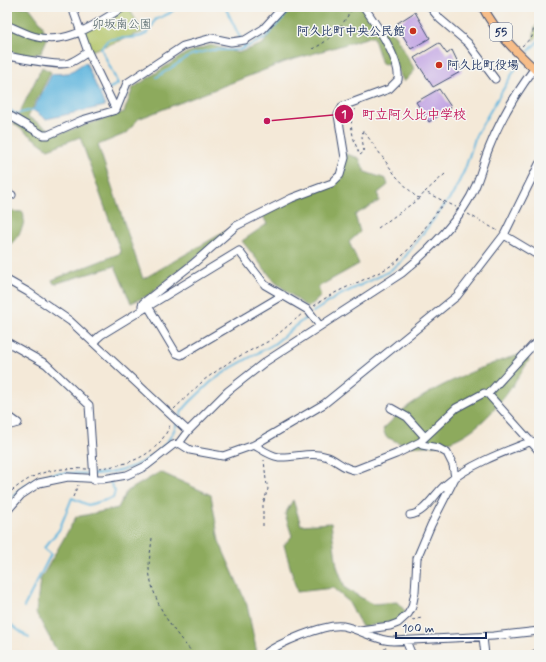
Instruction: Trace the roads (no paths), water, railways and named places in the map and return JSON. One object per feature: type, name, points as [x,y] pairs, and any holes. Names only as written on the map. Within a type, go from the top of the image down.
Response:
[{"type":"main road","name":"55","points":[[483,7],[492,21],[523,58],[537,68]]},
{"type":"street","points":[[72,7],[88,52],[116,110]]},
{"type":"street","points":[[7,25],[33,36],[48,39],[64,38],[80,32],[124,7]]},
{"type":"street","points":[[116,110],[126,83],[184,46],[212,38],[231,42],[245,40],[263,30],[283,7]]},
{"type":"street","points":[[283,295],[181,355],[176,353],[142,305],[194,263],[236,226],[292,198],[329,185],[340,175],[344,164],[345,153],[338,115],[340,110],[343,106],[389,90],[395,85],[399,74],[392,56],[373,20],[364,7]]},
{"type":"street","points":[[430,7],[440,19],[468,43],[496,79]]},
{"type":"street","points":[[7,56],[38,60],[49,64],[68,64],[88,52]]},
{"type":"street","points":[[9,506],[21,495],[39,483],[58,478],[81,478],[94,480],[127,475],[138,471],[179,443],[188,431],[228,391],[248,374],[318,323],[402,273],[438,240],[476,186],[489,147],[506,112],[537,68]]},
{"type":"street","points":[[7,114],[43,135],[48,135],[82,120],[116,110]]},
{"type":"street","points":[[179,443],[190,450],[219,456],[254,445],[324,404],[457,296],[504,235],[539,164]]},
{"type":"street","points":[[504,235],[539,256]]},
{"type":"street","points":[[94,342],[101,335],[239,251],[265,285],[308,310],[318,323]]},
{"type":"street","points":[[7,280],[54,309],[94,342],[188,431]]},
{"type":"street","points":[[7,342],[46,364],[89,404],[94,480]]},
{"type":"street","points":[[488,394],[532,346],[539,342]]},
{"type":"street","points":[[254,445],[279,457],[301,454],[321,455],[329,457],[348,469],[355,470],[396,454],[422,439],[456,408],[484,393],[488,394],[532,441],[539,451]]},
{"type":"street","points":[[360,630],[390,626],[398,623],[408,614],[412,607],[415,592],[417,558],[431,525],[455,478],[453,464],[447,453],[438,448],[422,445],[422,439],[407,417],[391,408]]},
{"type":"street","points":[[7,415],[18,423],[7,426]]},
{"type":"street","points":[[410,515],[414,515],[444,486],[488,457],[532,441]]},
{"type":"street","points":[[263,655],[273,647],[325,627],[342,626],[360,630],[389,641],[483,637],[539,631]]},
{"type":"street","points":[[483,637],[485,655]]},
{"type":"street","points":[[406,641],[412,655]]},
{"type":"street","points":[[533,655],[539,652]]},
{"type":"water","points":[[86,63],[105,106],[46,119],[33,110],[52,74],[69,73]]},
{"type":"waterway","points":[[98,94],[118,84],[101,48],[108,40],[115,38],[135,38],[141,36],[147,33],[155,20],[170,13],[177,7]]},
{"type":"waterway","points":[[225,7],[245,48]]},
{"type":"waterway","points":[[157,77],[191,55],[211,50],[239,50],[264,39],[293,7]]},
{"type":"waterway","points":[[529,51],[539,40]]},
{"type":"waterway","points":[[313,312],[338,296],[388,272],[401,262],[453,194],[465,169],[476,135],[517,66]]},
{"type":"waterway","points":[[7,108],[16,114],[36,109]]},
{"type":"waterway","points":[[179,419],[182,411],[211,382],[231,368],[274,344],[309,315]]},
{"type":"waterway","points":[[7,503],[25,486],[47,475],[65,473],[109,473],[133,466],[145,460],[164,445],[172,435],[177,423]]},
{"type":"waterway","points":[[24,607],[51,554],[44,548],[59,530],[72,498],[88,505],[113,498],[115,491],[109,480]]},
{"type":"waterway","points":[[7,622],[29,638]]},
{"type":"place","name":"阿久比町中央公民館","points":[[413,31]]},
{"type":"place","name":"阿久比町役場","points":[[439,65]]},
{"type":"place","name":"町立阿久比中学校","points":[[267,121]]},
{"type":"park label","name":"卯坂南公園","points":[[122,24]]}]
